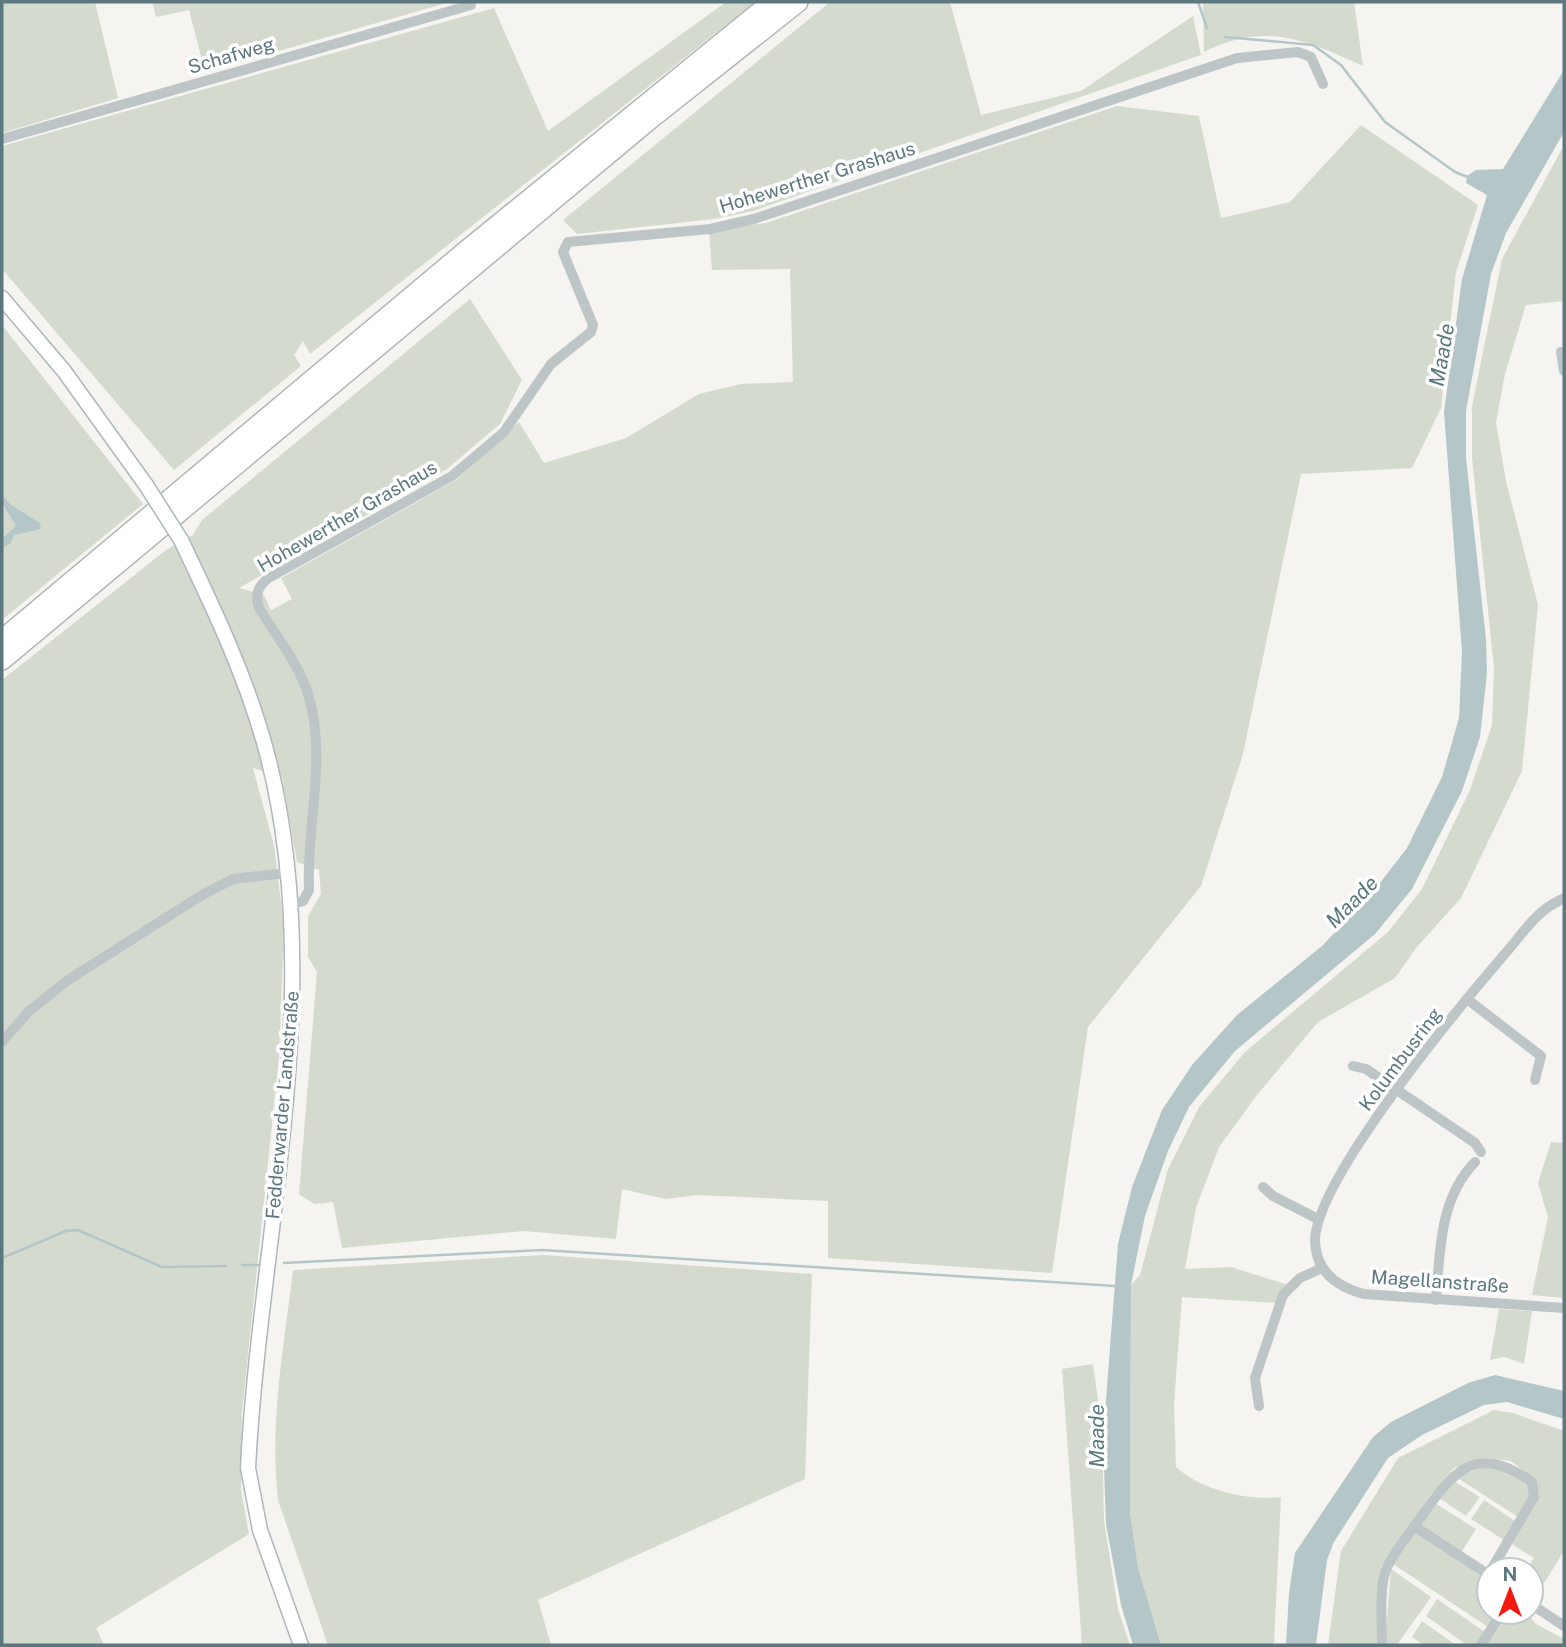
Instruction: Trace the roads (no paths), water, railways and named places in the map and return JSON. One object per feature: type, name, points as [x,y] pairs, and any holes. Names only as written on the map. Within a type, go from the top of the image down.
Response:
[{"type":"highway","points":[[2,640],[584,152],[772,2]]},
{"type":"highway","points":[[2,660],[649,120],[798,2]]},
{"type":"street","name":"Schafweg","points":[[2,139],[470,3]]},
{"type":"street","name":"Hohewerther Grashaus","points":[[289,905],[303,901],[310,890],[317,753],[315,726],[309,695],[259,608],[256,598],[258,587],[267,579],[452,476],[504,432],[551,364],[591,332],[593,325],[563,252],[568,242],[710,229],[754,219],[1237,58],[1298,52],[1311,57],[1323,84]]},
{"type":"street","name":"Fedderwarder Landstraße","points":[[2,298],[64,371],[146,485],[181,540],[230,645],[261,734],[276,800],[289,905],[293,983],[291,1033],[248,1468],[260,1530],[302,1645]]},
{"type":"street","points":[[1564,352],[1561,352],[1564,371]]},
{"type":"street","points":[[2,1042],[28,1012],[68,979],[202,895],[233,879],[286,873]]},
{"type":"street","name":"Kolumbusring","points":[[1322,1268],[1316,1254],[1318,1219],[1358,1146],[1396,1091],[1467,999],[1542,911],[1564,898]]},
{"type":"street","points":[[1467,999],[1541,1056],[1535,1080]]},
{"type":"street","points":[[1353,1066],[1366,1069],[1475,1143],[1478,1157],[1465,1172],[1442,1225],[1436,1300]]},
{"type":"street","points":[[1263,1187],[1273,1196],[1318,1219]]},
{"type":"street","points":[[1259,1406],[1255,1378],[1283,1296],[1300,1278],[1322,1268]]},
{"type":"street","name":"Magellanstraße","points":[[1322,1268],[1345,1289],[1364,1294],[1564,1308]]},
{"type":"street","points":[[1382,1645],[1385,1572],[1415,1526],[1457,1472],[1487,1463],[1508,1465],[1532,1482],[1534,1497],[1499,1556]]},
{"type":"street","points":[[1415,1526],[1475,1564]]},
{"type":"street","points":[[1545,1613],[1564,1626]]},
{"type":"street","points":[[1481,1645],[1493,1626]]},
{"type":"waterway","points":[[1198,2],[1207,28]]},
{"type":"waterway","points":[[1225,37],[1313,45],[1341,65],[1385,122],[1455,172],[1470,178]]},
{"type":"waterway","points":[[2,1258],[66,1231],[78,1230],[162,1267],[226,1266]]},
{"type":"waterway","points":[[284,1263],[542,1250],[1115,1286]]},
{"type":"waterway","points":[[242,1265],[261,1265]]},
{"type":"water label","name":"Maade","points":[[1442,355]]},
{"type":"water label","name":"Maade","points":[[1352,902]]},
{"type":"water label","name":"Maade","points":[[1097,1436]]}]
